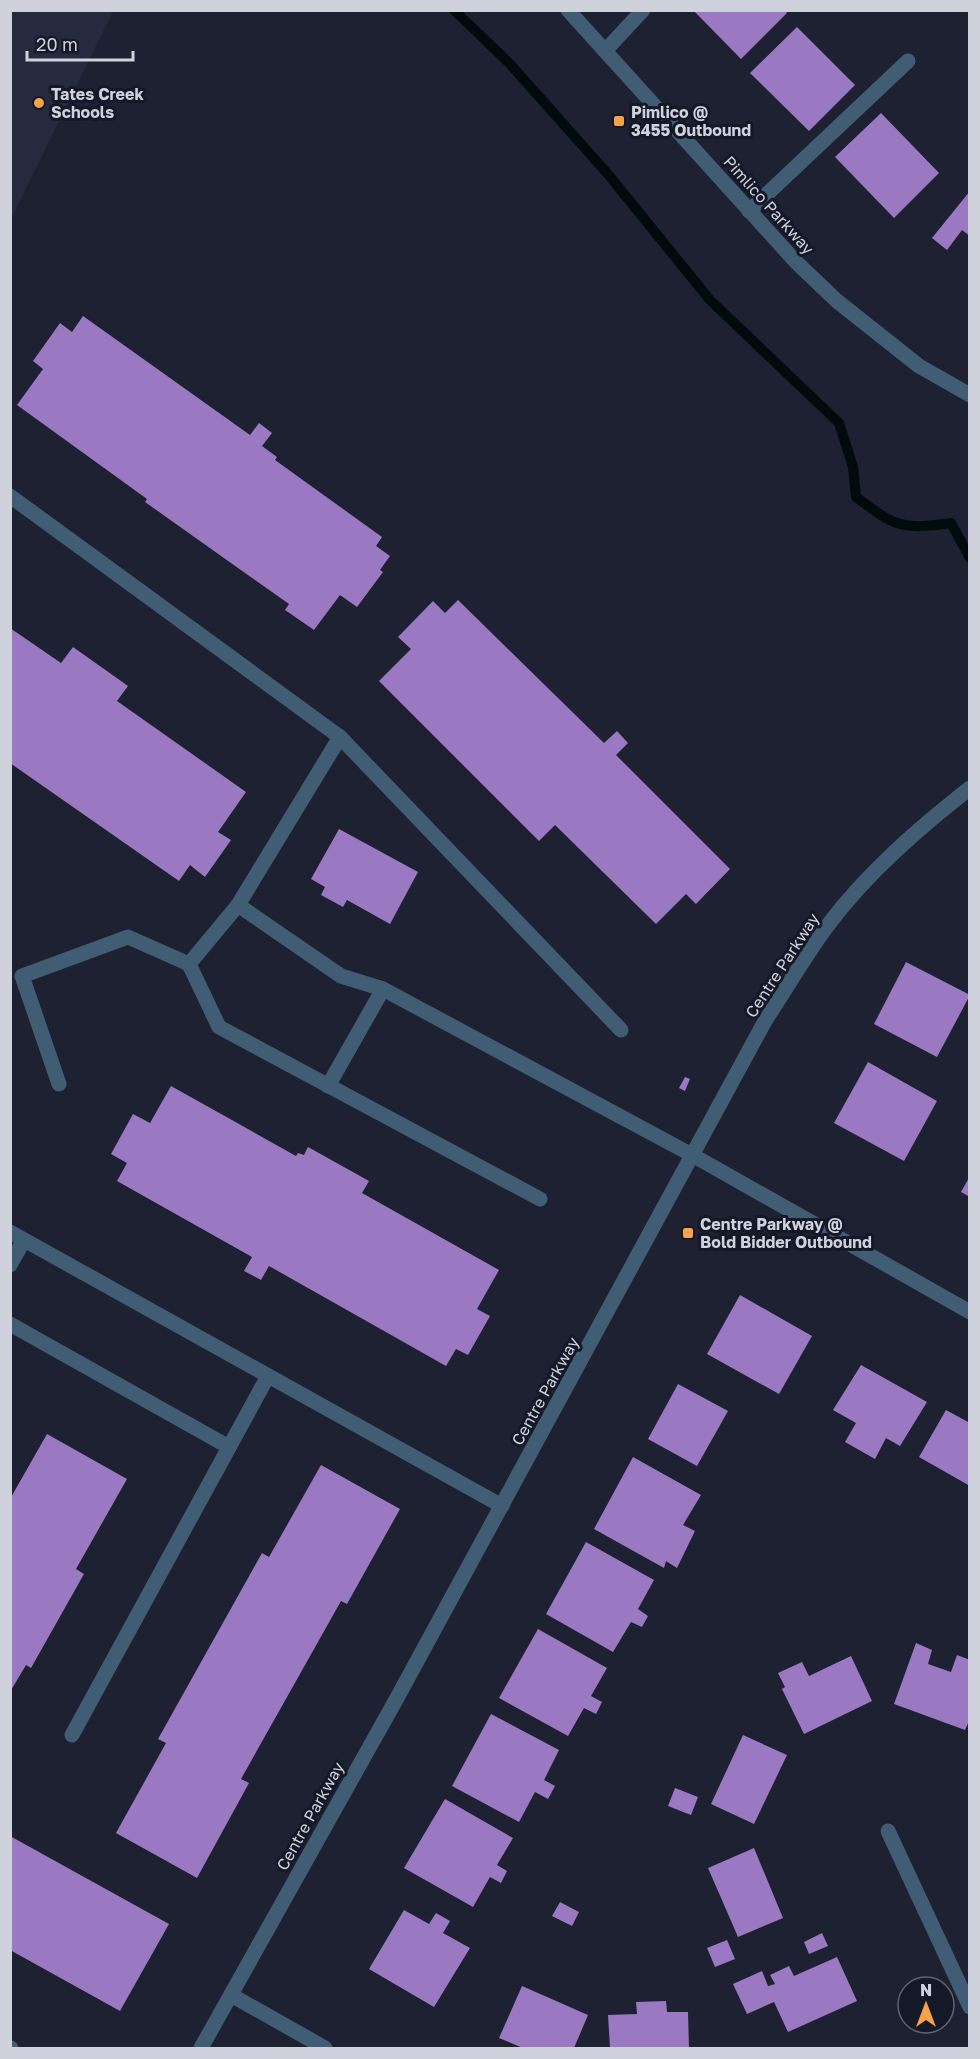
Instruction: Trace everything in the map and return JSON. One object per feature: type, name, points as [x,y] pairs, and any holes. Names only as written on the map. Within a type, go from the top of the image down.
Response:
[{"type":"street","name":"Pimlico Parkway","points":[[568,10],[749,211],[837,302],[919,366],[969,395]]},
{"type":"street","points":[[605,51],[643,10]]},
{"type":"street","points":[[749,211],[908,61]]},
{"type":"street","points":[[10,496],[340,737],[621,1030]]},
{"type":"street","points":[[189,964],[238,905],[340,737]]},
{"type":"street","name":"Centre Parkway","points":[[201,2049],[502,1506],[694,1156],[765,1021],[828,926],[856,891],[932,818],[969,788]]},
{"type":"street","points":[[238,905],[341,976],[383,989],[694,1156],[969,1312]]},
{"type":"street","points":[[59,1084],[22,976],[128,937],[189,964],[219,1027],[540,1199]]},
{"type":"street","points":[[328,1086],[383,989]]},
{"type":"street","points":[[10,1265],[17,1236],[502,1506]]},
{"type":"street","points":[[10,1324],[229,1447]]},
{"type":"street","points":[[72,1735],[268,1376]]},
{"type":"street","points":[[888,1831],[969,2007]]},
{"type":"street","points":[[231,1995],[325,2049]]},
{"type":"shaded area","name":"Tates Creek Schools","points":[[10,11],[113,11],[11,219]]},
{"type":"building","points":[[693,10],[784,10],[787,13],[741,59]]},
{"type":"building","points":[[797,27],[855,85],[809,131],[750,73]]},
{"type":"building","points":[[881,113],[939,173],[894,218],[835,157]]},
{"type":"building","points":[[970,191],[970,236],[962,230],[947,250],[932,238]]},
{"type":"building","points":[[83,316],[250,435],[259,423],[272,433],[262,446],[277,457],[275,460],[382,537],[376,546],[390,556],[380,570],[383,572],[357,607],[340,595],[314,630],[285,610],[289,604],[145,502],[147,499],[17,405],[43,369],[33,361],[60,323],[72,332]]},
{"type":"building","points":[[458,600],[604,743],[617,731],[628,743],[616,755],[730,869],[696,904],[686,894],[656,924],[555,825],[539,841],[379,681],[411,649],[398,637],[433,601],[445,613]]},
{"type":"building","points":[[10,628],[61,663],[73,647],[128,686],[117,701],[246,792],[218,832],[231,840],[205,877],[190,865],[179,881],[10,763]]},
{"type":"building","points":[[339,829],[418,872],[390,924],[347,900],[343,907],[321,895],[325,887],[311,879]]},
{"type":"building","points":[[906,962],[970,995],[937,1057],[874,1024]]},
{"type":"building","points":[[868,1062],[937,1101],[904,1161],[834,1123]]},
{"type":"building","points":[[685,1077],[690,1079],[685,1091],[679,1088]]},
{"type":"building","points":[[171,1086],[296,1156],[298,1153],[304,1155],[308,1147],[369,1181],[362,1193],[499,1270],[477,1309],[490,1316],[468,1355],[456,1349],[446,1366],[269,1266],[261,1280],[244,1271],[252,1257],[117,1181],[127,1163],[111,1154],[133,1114],[150,1123]]},
{"type":"building","points":[[970,1176],[970,1197],[961,1192]]},
{"type":"building","points":[[740,1295],[812,1336],[779,1394],[707,1354]]},
{"type":"building","points":[[861,1365],[927,1402],[900,1446],[886,1438],[875,1459],[845,1442],[856,1423],[833,1410]]},
{"type":"building","points":[[678,1384],[728,1411],[697,1466],[648,1439]]},
{"type":"building","points":[[946,1410],[970,1423],[970,1486],[919,1457]]},
{"type":"building","points":[[47,1434],[127,1479],[76,1569],[84,1574],[31,1668],[26,1665],[10,1692],[10,1499]]},
{"type":"building","points":[[633,1457],[701,1495],[683,1525],[695,1531],[677,1568],[666,1561],[664,1568],[594,1529]]},
{"type":"building","points":[[321,1465],[400,1509],[347,1604],[341,1601],[241,1779],[249,1783],[197,1878],[116,1833],[166,1743],[158,1739],[262,1553],[269,1557]]},
{"type":"building","points":[[586,1542],[654,1580],[638,1609],[648,1616],[642,1627],[631,1622],[613,1652],[546,1614]]},
{"type":"building","points":[[538,1629],[607,1668],[591,1696],[602,1702],[596,1714],[584,1708],[568,1736],[499,1698]]},
{"type":"building","points":[[916,1643],[932,1650],[928,1664],[951,1672],[957,1655],[970,1660],[970,1719],[965,1730],[894,1704]]},
{"type":"building","points":[[851,1656],[872,1701],[804,1734],[782,1689],[785,1687],[778,1673],[802,1662],[809,1676]]},
{"type":"building","points":[[491,1714],[559,1750],[544,1780],[555,1786],[548,1799],[535,1792],[519,1822],[452,1786]]},
{"type":"building","points":[[743,1735],[787,1755],[754,1824],[711,1804]]},
{"type":"building","points":[[675,1788],[698,1797],[691,1815],[668,1806]]},
{"type":"building","points":[[445,1799],[513,1838],[497,1865],[507,1871],[501,1883],[490,1877],[473,1907],[404,1868]]},
{"type":"building","points":[[10,1836],[169,1924],[120,2011],[10,1950]]},
{"type":"building","points":[[754,1848],[783,1918],[738,1937],[708,1868]]},
{"type":"building","points":[[560,1902],[579,1912],[572,1926],[552,1916]]},
{"type":"building","points":[[404,1910],[429,1924],[436,1913],[450,1921],[443,1933],[470,1948],[434,2007],[369,1969]]},
{"type":"building","points":[[822,1933],[828,1946],[809,1954],[804,1942]]},
{"type":"building","points":[[727,1940],[735,1959],[715,1967],[707,1948]]},
{"type":"building","points":[[837,1957],[857,2001],[788,2032],[774,2002],[747,2014],[733,1984],[762,1971],[768,1986],[775,1984],[770,1975],[789,1966],[794,1976]]},
{"type":"building","points":[[522,1986],[588,2015],[574,2048],[523,2048],[499,2038]]},
{"type":"building","points":[[666,2001],[667,2012],[688,2012],[689,2048],[610,2048],[608,2015],[637,2014],[636,2002]]},
{"type":"waterway","points":[[454,10],[511,65],[607,173],[710,300],[839,423],[853,467],[856,497],[881,515],[900,524],[921,526],[951,523],[970,558]]},
{"type":"place","name":"Tates Creek Schools","points":[[39,103]]},
{"type":"place","name":"Pimlico @ 3455 Outbound","points":[[619,121]]},
{"type":"place","name":"Centre Parkway @ Bold Bidder Outbound","points":[[688,1233]]}]
